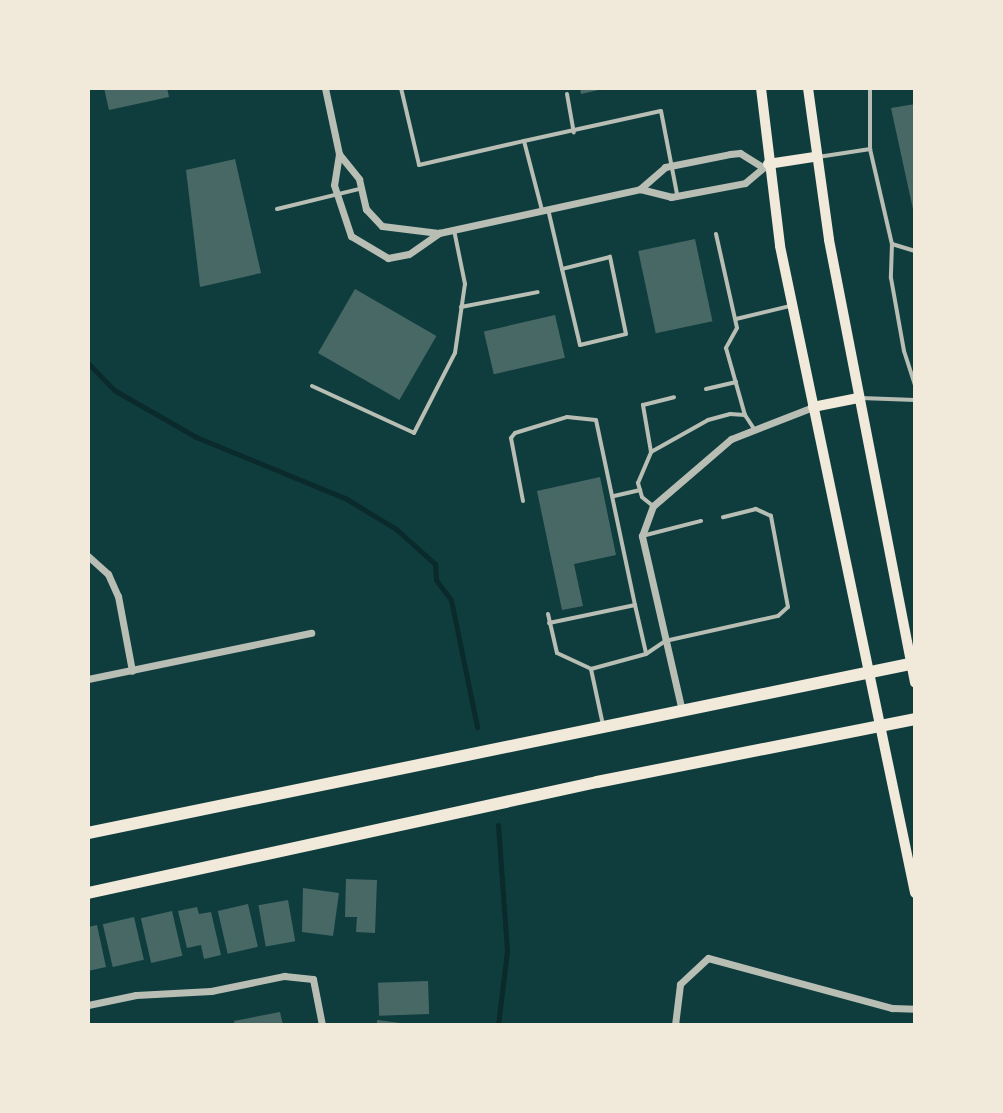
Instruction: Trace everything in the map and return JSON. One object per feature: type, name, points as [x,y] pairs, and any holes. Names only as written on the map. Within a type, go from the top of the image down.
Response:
[{"type":"main road","points":[[761,88],[765,165],[915,893]]},
{"type":"main road","points":[[808,88],[814,157],[915,683]]},
{"type":"main road","points":[[765,165],[814,157]]},
{"type":"main road","points":[[813,407],[858,398]]},
{"type":"main road","points":[[88,833],[913,663]]},
{"type":"main road","points":[[88,893],[915,719]]},
{"type":"street","points":[[325,88],[339,154],[336,194],[351,236],[377,255],[409,254],[439,233]]},
{"type":"street","points":[[339,154],[362,188],[366,209],[382,226],[439,233],[640,189],[677,196],[745,183],[765,165],[740,153],[672,166],[640,189]]},
{"type":"street","points":[[682,711],[642,536],[653,506],[731,439],[813,407]]},
{"type":"street","points":[[88,556],[108,574],[118,596],[132,671]]},
{"type":"street","points":[[88,679],[311,633]]},
{"type":"street","points":[[675,1025],[680,984],[694,966],[708,958],[729,960],[892,1008],[915,1009]]},
{"type":"street","points":[[88,1005],[136,995],[211,991],[284,976],[313,979],[322,1025]]},
{"type":"lane","points":[[401,88],[419,165],[661,111],[677,196]]},
{"type":"lane","points":[[870,88],[870,149],[892,244],[891,278],[915,384]]},
{"type":"lane","points":[[567,94],[574,132]]},
{"type":"lane","points":[[524,141],[562,269],[580,345],[626,334],[610,257],[562,269]]},
{"type":"lane","points":[[814,157],[870,149]]},
{"type":"lane","points":[[277,209],[362,188]]},
{"type":"lane","points":[[312,386],[414,433],[455,353],[465,284],[454,230]]},
{"type":"lane","points":[[716,234],[737,328],[726,348],[745,415],[755,431]]},
{"type":"lane","points":[[892,244],[915,251]]},
{"type":"lane","points":[[461,307],[538,292]]},
{"type":"lane","points":[[735,319],[792,306]]},
{"type":"lane","points":[[706,389],[736,382]]},
{"type":"lane","points":[[640,490],[651,452],[643,405],[674,397]]},
{"type":"lane","points":[[858,398],[915,400]]},
{"type":"lane","points":[[651,452],[708,420],[745,415]]},
{"type":"lane","points":[[523,501],[511,438],[524,428],[567,417],[596,420],[646,654]]},
{"type":"lane","points":[[640,490],[653,506]]},
{"type":"lane","points":[[614,496],[640,490]]},
{"type":"lane","points":[[548,614],[557,653],[591,669],[646,654],[665,641],[783,612],[791,598],[771,516],[765,510],[723,517]]},
{"type":"lane","points":[[642,536],[701,521]]},
{"type":"lane","points":[[549,623],[635,605]]},
{"type":"lane","points":[[591,669],[604,727]]},
{"type":"building","points":[[104,88],[167,88],[169,97],[109,110]]},
{"type":"building","points":[[580,88],[603,88],[603,89],[581,94]]},
{"type":"building","points":[[915,104],[915,214],[914,214],[891,108]]},
{"type":"building","points":[[235,159],[261,273],[200,287],[186,170]]},
{"type":"building","points":[[695,239],[712,321],[656,333],[638,251]]},
{"type":"building","points":[[355,289],[436,336],[399,400],[318,353]]},
{"type":"building","points":[[555,315],[565,358],[494,374],[484,331]]},
{"type":"building","points":[[600,477],[616,555],[574,564],[583,606],[562,610],[537,491]]},
{"type":"building","points":[[346,879],[377,880],[375,933],[356,932],[357,917],[345,917]]},
{"type":"building","points":[[303,888],[339,893],[333,936],[302,932]]},
{"type":"building","points":[[288,900],[295,941],[266,947],[258,905]]},
{"type":"building","points":[[248,904],[258,947],[228,954],[218,911]]},
{"type":"building","points":[[197,907],[199,914],[211,912],[221,955],[204,959],[201,945],[187,948],[178,911]]},
{"type":"building","points":[[172,911],[182,956],[151,963],[141,918]]},
{"type":"building","points":[[134,917],[144,960],[113,967],[103,924]]},
{"type":"building","points":[[97,925],[106,967],[88,971],[88,927]]},
{"type":"building","points":[[428,981],[429,1014],[379,1016],[378,983]]},
{"type":"building","points":[[280,1012],[283,1025],[235,1025],[234,1021]]},
{"type":"building","points":[[377,1020],[400,1023],[400,1025],[377,1025]]},
{"type":"waterway","points":[[88,363],[114,390],[196,437],[345,498],[396,529],[435,564],[436,580],[451,600],[477,727]]},
{"type":"waterway","points":[[498,825],[507,951],[498,1025]]}]
